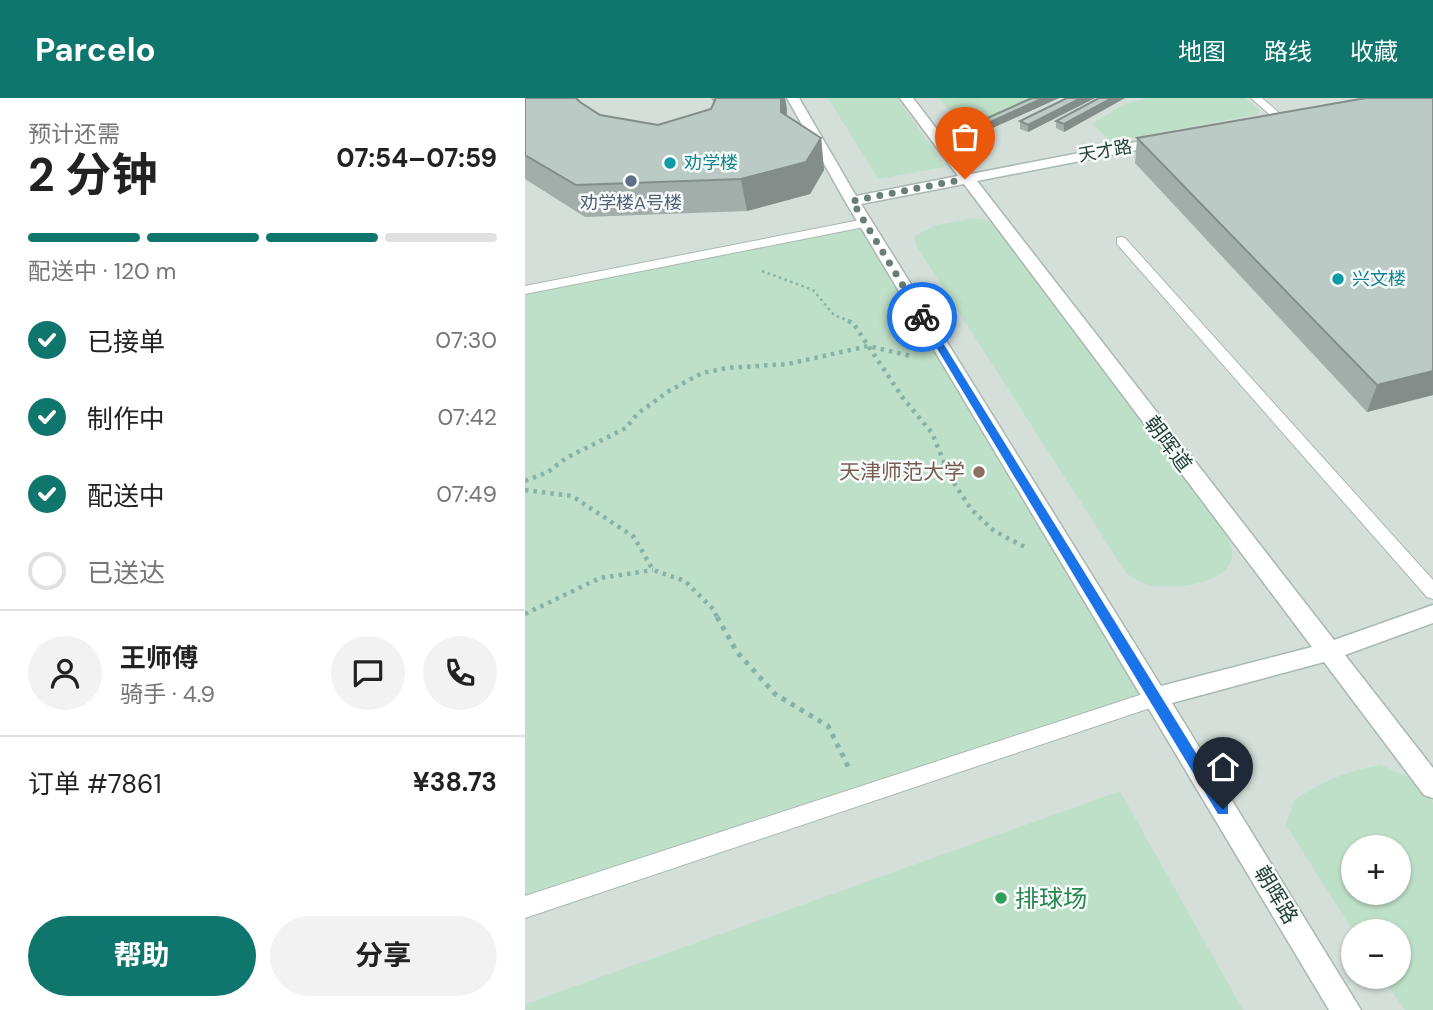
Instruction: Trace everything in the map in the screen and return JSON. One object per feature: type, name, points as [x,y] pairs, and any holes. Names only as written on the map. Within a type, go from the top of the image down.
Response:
[{"type":"street","name":"朝晖路","points":[[793,98],[865,223],[1346,1010]]},
{"type":"street","name":"朝晖道","points":[[906,98],[965,179],[1433,787]]},
{"type":"street","name":"天才路","points":[[852,201],[1177,138]]},
{"type":"street","points":[[1155,698],[1327,652],[1433,614]]},
{"type":"lane","points":[[1255,98],[1281,119]]},
{"type":"lane","points":[[525,290],[865,223]]},
{"type":"lane","points":[[1121,241],[1433,592]]},
{"type":"lane","points":[[525,907],[1155,698]]},
{"type":"path","points":[[732,249],[767,274],[813,290],[834,315],[853,323],[903,398],[932,433],[950,477],[971,509],[994,531],[1026,548]]},
{"type":"path","points":[[525,481],[548,472],[566,458],[626,428],[637,415],[669,391],[702,373],[726,368],[788,364],[868,346],[926,360],[956,372]]},
{"type":"path","points":[[525,490],[572,496],[634,537],[653,570]]},
{"type":"path","points":[[525,614],[600,578],[653,570],[685,581],[713,609],[737,652],[775,694],[828,726],[862,794]]},
{"type":"shaded area","name":"天津师范大学","points":[[525,98],[1433,98],[1433,1010],[525,1010]]},
{"type":"green space","points":[[828,98],[897,98],[945,167],[878,179]]},
{"type":"green space","points":[[939,98],[1037,98],[966,130]]},
{"type":"green space","points":[[1148,98],[1244,98],[1259,109],[1258,114],[1112,142],[1092,124],[1125,104]]},
{"type":"green space","points":[[974,218],[987,220],[995,226],[1227,535],[1232,551],[1230,563],[1222,572],[1196,584],[1180,586],[1150,585],[1126,573],[915,244],[915,236],[936,225]]},
{"type":"green space","points":[[865,223],[1155,698],[525,907],[525,290]]},
{"type":"green space","points":[[1381,765],[1415,780],[1433,803],[1433,1010],[1405,1010],[1390,989],[1411,989],[1411,919],[1345,919],[1286,825],[1294,800],[1335,778]]},
{"type":"green space","name":"排球场","points":[[1120,791],[1243,1010],[525,1010],[525,1004]]},
{"type":"building","name":"劝学楼","points":[[525,98],[576,98],[600,115],[658,125],[711,109],[716,98],[781,98],[781,112],[821,138],[806,162],[741,179],[576,185],[525,155]]},
{"type":"building","points":[[1032,98],[1043,98],[988,123],[983,120]]},
{"type":"building","points":[[1067,98],[1081,98],[1028,125],[1020,121]]},
{"type":"building","points":[[1099,98],[1112,98],[1064,124],[1056,121]]},
{"type":"building","name":"兴文楼","points":[[1366,98],[1433,98],[1433,371],[1377,385],[1137,138]]},
{"type":"way so far","points":[[922,317],[852,201],[965,179]]},
{"type":"place","name":"劝学楼","points":[[670,163]]},
{"type":"place","name":"劝学楼A号楼","points":[[631,181]]},
{"type":"place","name":"兴文楼","points":[[1338,279]]},
{"type":"place","name":"天津师范大学","points":[[979,472]]},
{"type":"place","name":"排球场","points":[[1001,898]]},
{"type":"route","points":[[922,317],[1223,809]]}]
